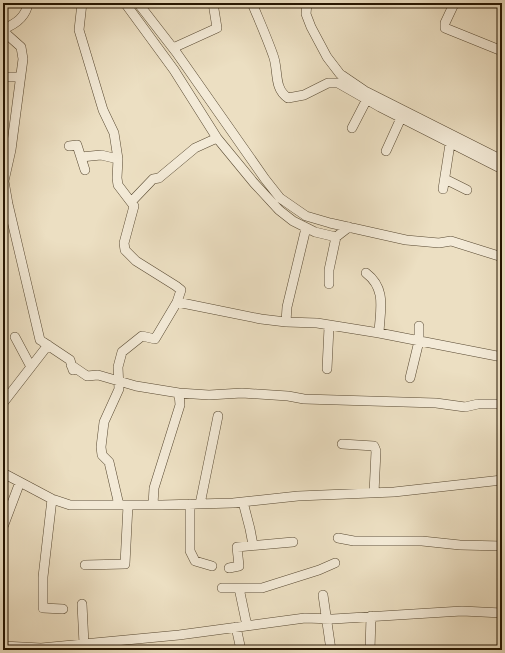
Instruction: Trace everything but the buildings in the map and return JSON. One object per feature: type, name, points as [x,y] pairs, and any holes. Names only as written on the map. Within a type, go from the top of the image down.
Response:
[{"type":"street","points":[[3,403],[31,367],[41,341],[8,204],[4,181],[11,150],[23,59],[21,48],[3,30],[14,25],[21,18],[27,11],[28,3]]},
{"type":"street","points":[[82,3],[79,30],[103,110],[114,133],[118,159],[118,185],[132,201],[134,206],[124,243],[125,250],[136,261],[181,290],[177,302],[155,338],[142,336],[122,352],[118,367],[118,381],[120,389],[104,422],[101,447],[102,455],[109,462],[124,505],[126,564],[85,565]]},
{"type":"street","points":[[125,3],[174,70],[217,138],[279,210],[306,228],[336,237]]},
{"type":"street","points":[[138,3],[173,48],[280,198],[306,216],[406,240],[439,243],[451,241],[502,257]]},
{"type":"street","points":[[173,48],[217,28],[212,3]]},
{"type":"street","points":[[252,3],[274,56],[277,78],[283,94],[293,98],[304,95],[328,83],[338,83],[450,144],[502,169]]},
{"type":"street","points":[[307,3],[306,14],[311,28],[340,74],[365,91],[502,160]]},
{"type":"street","points":[[452,3],[453,6],[445,23],[445,28],[502,51]]},
{"type":"street","points":[[3,77],[20,77]]},
{"type":"street","points":[[352,128],[367,99]]},
{"type":"street","points":[[386,151],[401,118]]},
{"type":"street","points":[[132,201],[153,179],[159,178],[195,148],[217,138]]},
{"type":"street","points":[[442,189],[445,179],[450,144]]},
{"type":"street","points":[[68,146],[77,145],[85,170]]},
{"type":"street","points":[[81,157],[101,155],[118,159]]},
{"type":"street","points":[[445,179],[467,190]]},
{"type":"street","points":[[329,284],[329,270],[336,237],[350,227]]},
{"type":"street","points":[[286,322],[287,307],[306,228]]},
{"type":"street","points":[[366,273],[379,286],[381,295],[379,333]]},
{"type":"street","points":[[177,302],[286,322],[317,323],[329,327],[379,333],[502,357]]},
{"type":"street","points":[[410,378],[419,341],[419,326]]},
{"type":"street","points":[[328,369],[329,327]]},
{"type":"street","points":[[15,337],[31,367]]},
{"type":"street","points":[[41,341],[70,360],[72,368],[87,376],[98,375],[118,381],[179,393],[209,395],[242,393],[304,399],[436,403],[465,407],[478,404],[502,404]]},
{"type":"street","points":[[153,505],[154,488],[180,405],[179,393]]},
{"type":"street","points":[[200,504],[218,416]]},
{"type":"street","points":[[342,444],[374,446],[376,451],[374,493]]},
{"type":"street","points":[[3,473],[52,499],[70,505],[153,505],[243,502],[298,496],[374,493],[502,480]]},
{"type":"street","points":[[3,527],[20,482]]},
{"type":"street","points":[[52,499],[43,577],[43,608],[63,609]]},
{"type":"street","points":[[243,502],[253,545]]},
{"type":"street","points":[[190,504],[190,551],[196,561],[212,566]]},
{"type":"street","points":[[338,538],[354,541],[422,541],[460,545],[502,546]]},
{"type":"street","points":[[229,568],[239,566],[237,547],[293,542]]},
{"type":"street","points":[[222,588],[262,588],[319,570],[335,563]]},
{"type":"street","points":[[239,588],[247,626]]},
{"type":"street","points":[[323,595],[331,650]]},
{"type":"street","points":[[82,604],[84,644]]},
{"type":"street","points":[[3,646],[41,648],[247,626],[305,618],[462,611],[502,613]]},
{"type":"street","points":[[370,650],[371,616]]},
{"type":"street","points":[[236,627],[241,650]]}]
